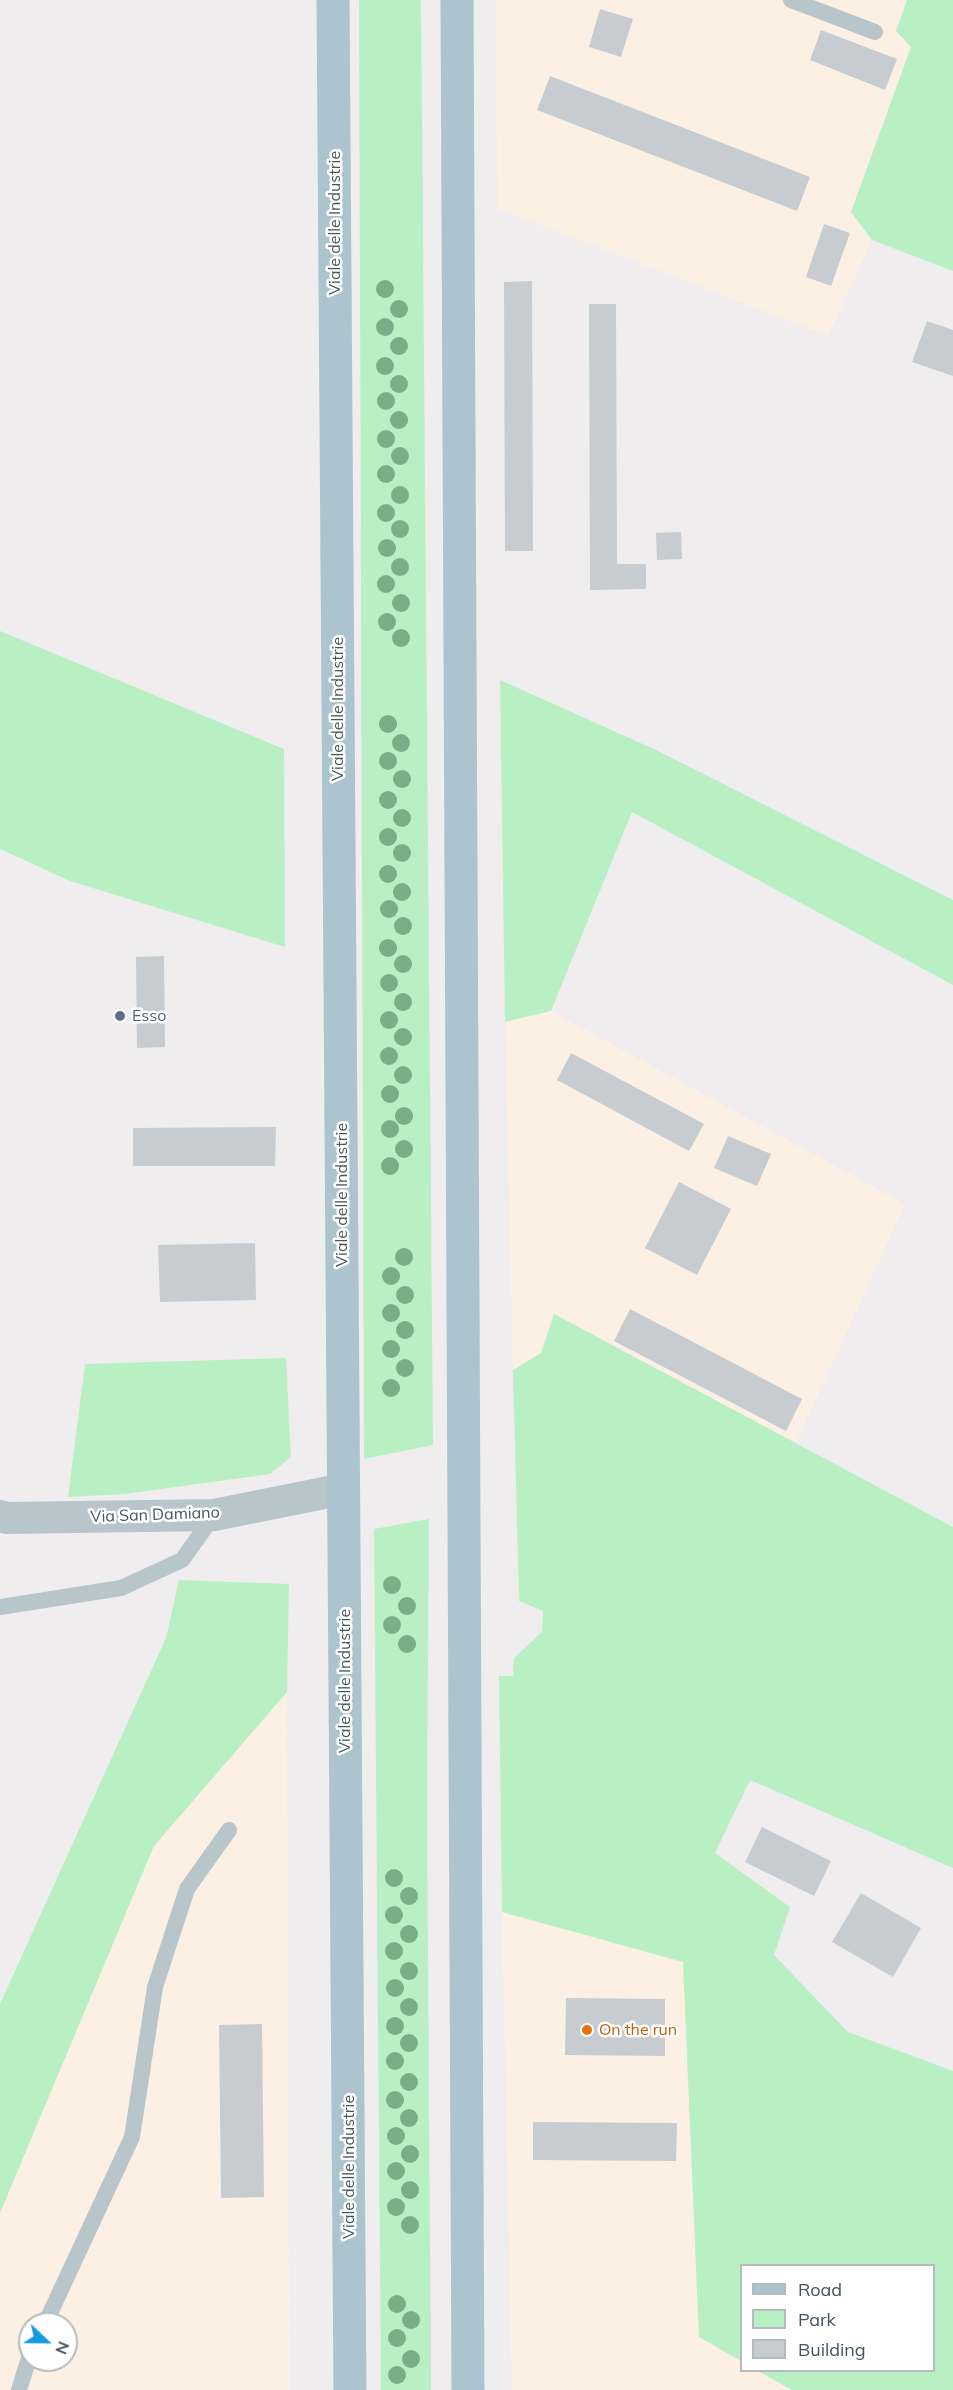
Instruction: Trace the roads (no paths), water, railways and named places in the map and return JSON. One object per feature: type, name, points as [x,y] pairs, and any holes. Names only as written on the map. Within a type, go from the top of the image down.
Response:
[{"type":"main road","name":"Viale delle Industrie","points":[[333,0],[350,2390]]},
{"type":"main road","points":[[457,0],[468,2390]]},
{"type":"street","name":"Via San Damiano","points":[[0,1516],[7,1518],[214,1515],[344,1489]]},
{"type":"lane","points":[[790,0],[875,32]]},
{"type":"lane","points":[[0,1607],[121,1588],[182,1560],[214,1515]]},
{"type":"lane","points":[[51,2312],[132,2137],[155,1987],[187,1889],[229,1830]]},
{"type":"lane","points":[[19,2390],[25,2372]]},
{"type":"place","name":"Esso","points":[[120,1016]]},
{"type":"place","name":"On the run","points":[[587,2030]]}]
